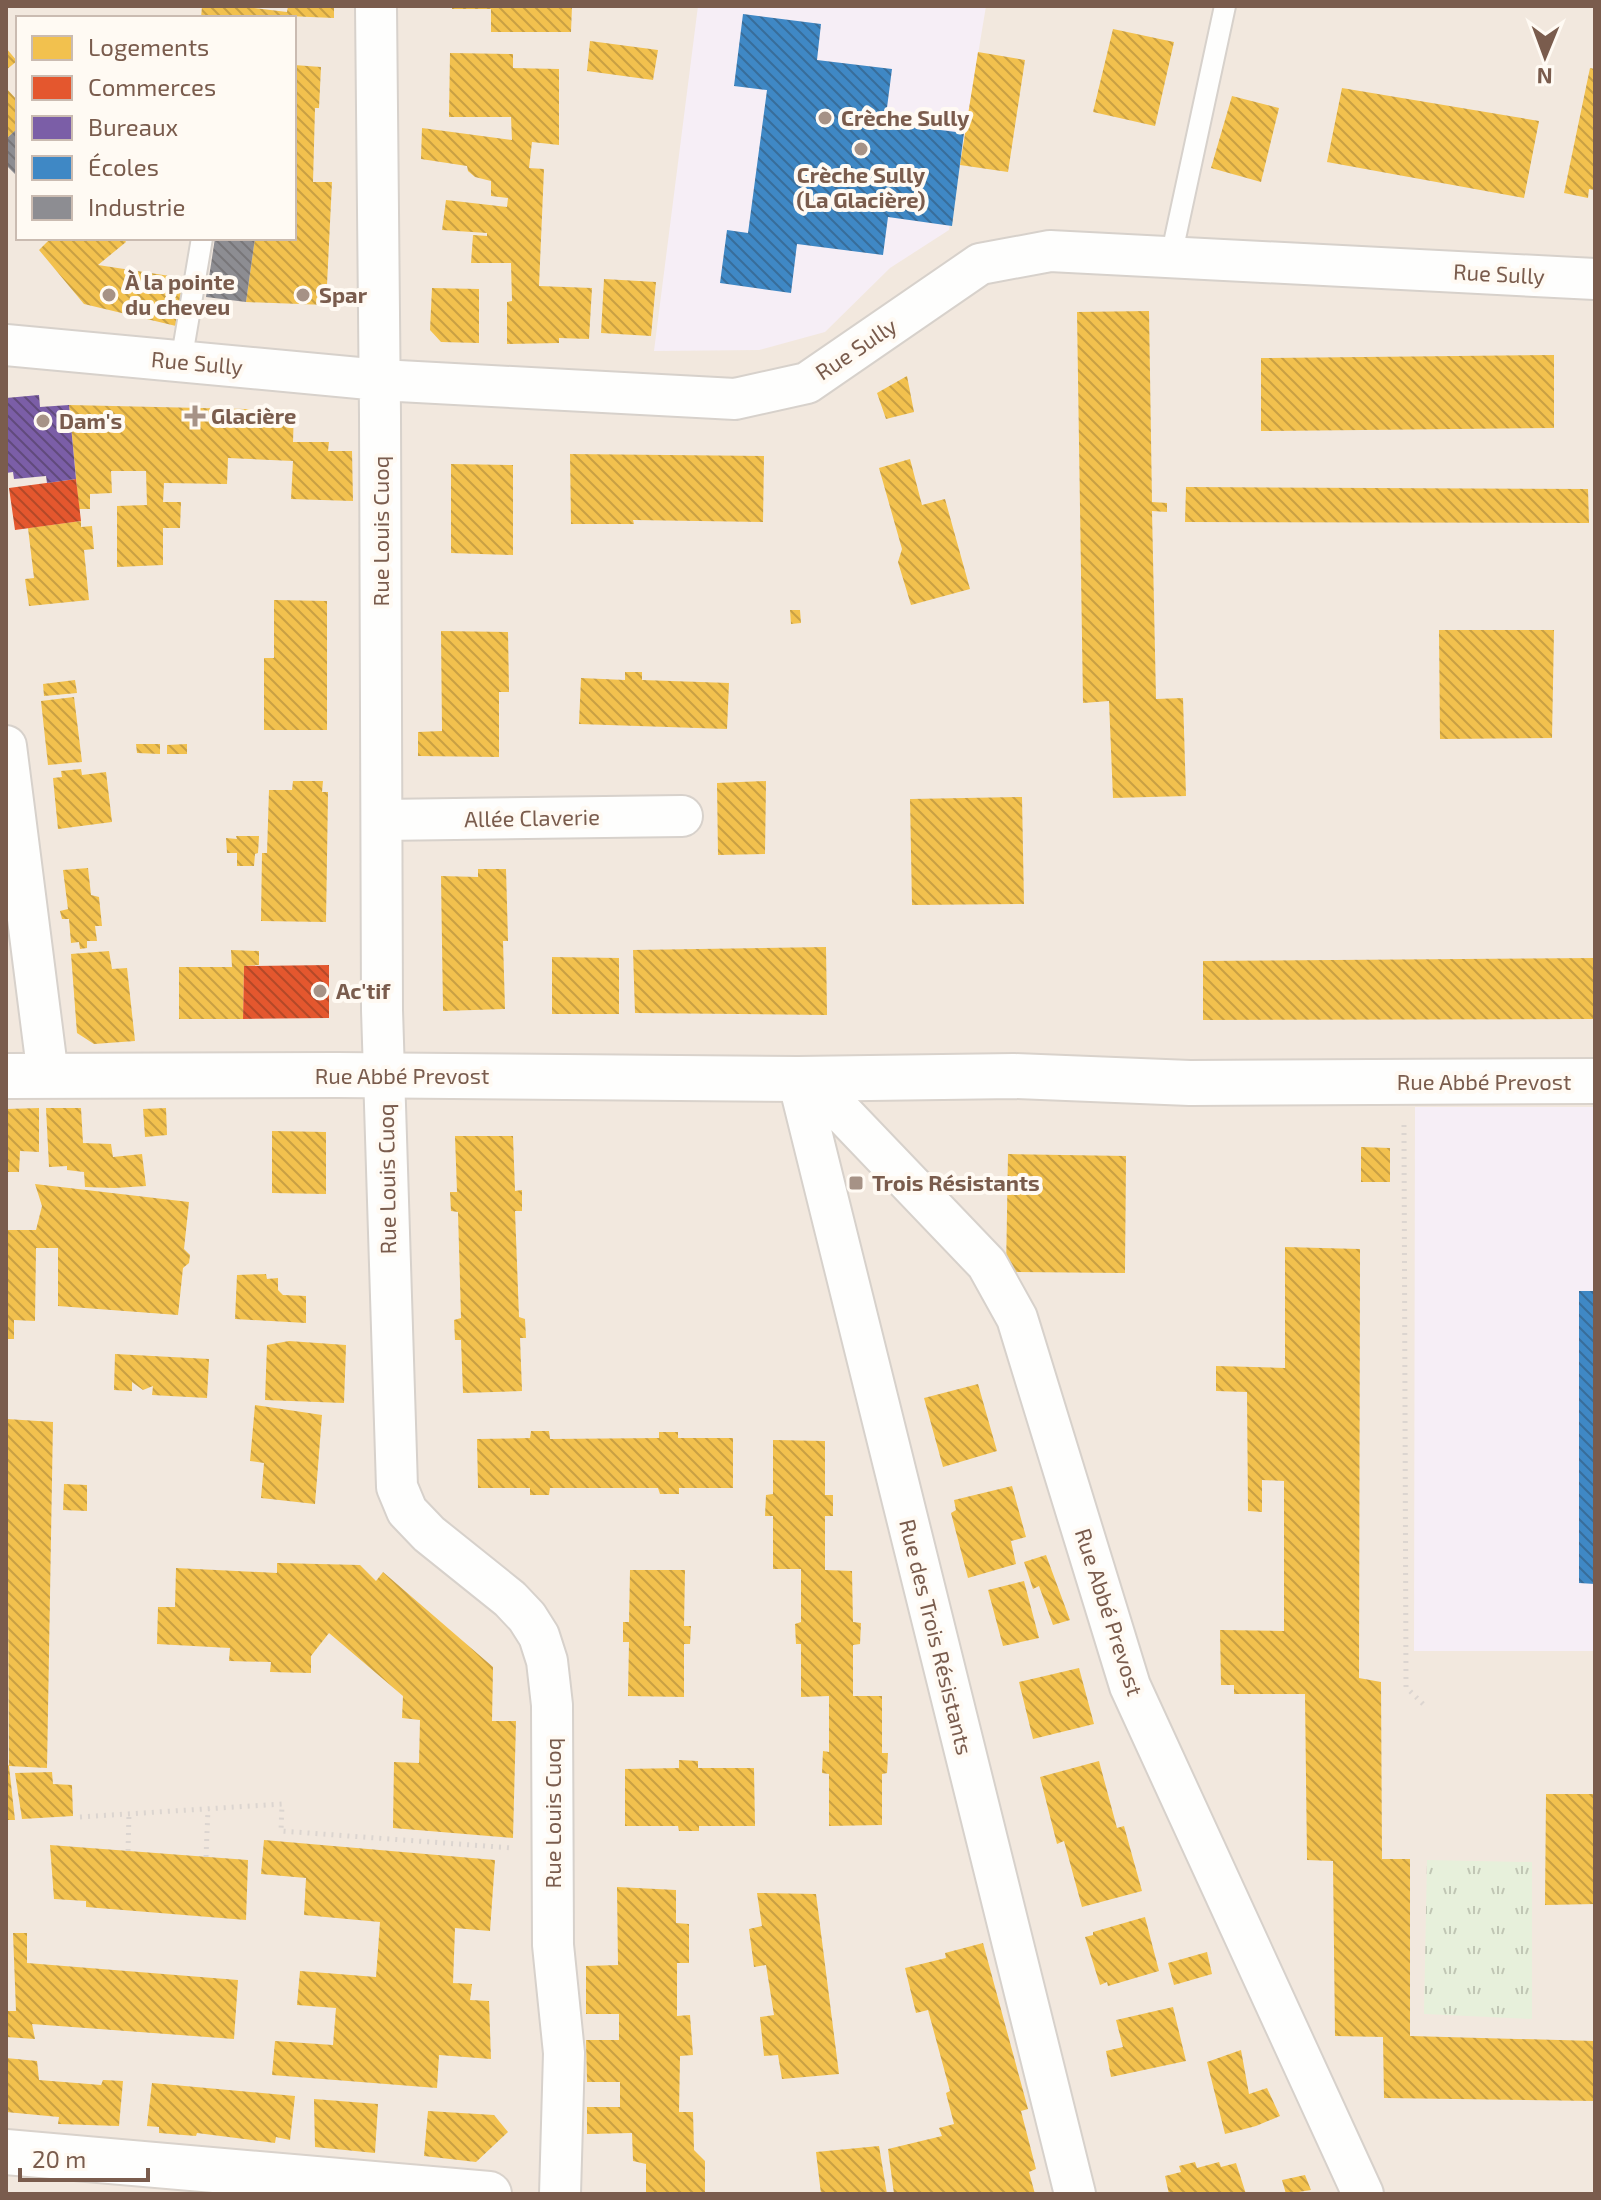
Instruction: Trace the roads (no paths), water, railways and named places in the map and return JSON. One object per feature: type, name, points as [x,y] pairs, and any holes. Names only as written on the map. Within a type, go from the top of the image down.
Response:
[{"type":"street","name":"Rue Louis Cuoq","points":[[376,6],[384,1076],[397,1487],[407,1511],[429,1534],[510,1599],[539,1636],[551,1681],[553,1945],[564,2053],[560,2194]]},
{"type":"street","name":"Rue Sully","points":[[6,345],[380,380],[735,399],[807,383],[980,264],[1050,251],[1595,279]]},
{"type":"street","points":[[6,746],[27,1076]]},
{"type":"street","name":"Allée Claverie","points":[[382,820],[682,816]]},
{"type":"street","name":"Rue Abbé Prevost","points":[[27,1076],[798,1079],[1014,1076],[1190,1083],[1595,1081]]},
{"type":"street","name":"Rue Abbé Prevost","points":[[798,1079],[833,1103],[987,1264],[1017,1318],[1130,1686],[1363,2194]]},
{"type":"street","name":"Rue des Trois Résistants","points":[[798,1079],[1075,2194]]},
{"type":"street","points":[[6,2152],[489,2194]]},
{"type":"lane","points":[[1171,257],[1225,6]]},
{"type":"lane","points":[[181,362],[202,240]]},
{"type":"place","name":"Crèche Sully","points":[[825,118]]},
{"type":"place","name":"Crèche Sully (La Glacière)","points":[[861,149]]},
{"type":"place","name":"À la pointe du cheveu","points":[[109,295]]},
{"type":"place","name":"Spar","points":[[303,295]]},
{"type":"place","name":"Glacière","points":[[195,416]]},
{"type":"place","name":"Dam's","points":[[43,421]]},
{"type":"place","name":"Ac'tif","points":[[320,991]]},
{"type":"place","name":"Trois Résistants","points":[[856,1183]]}]
